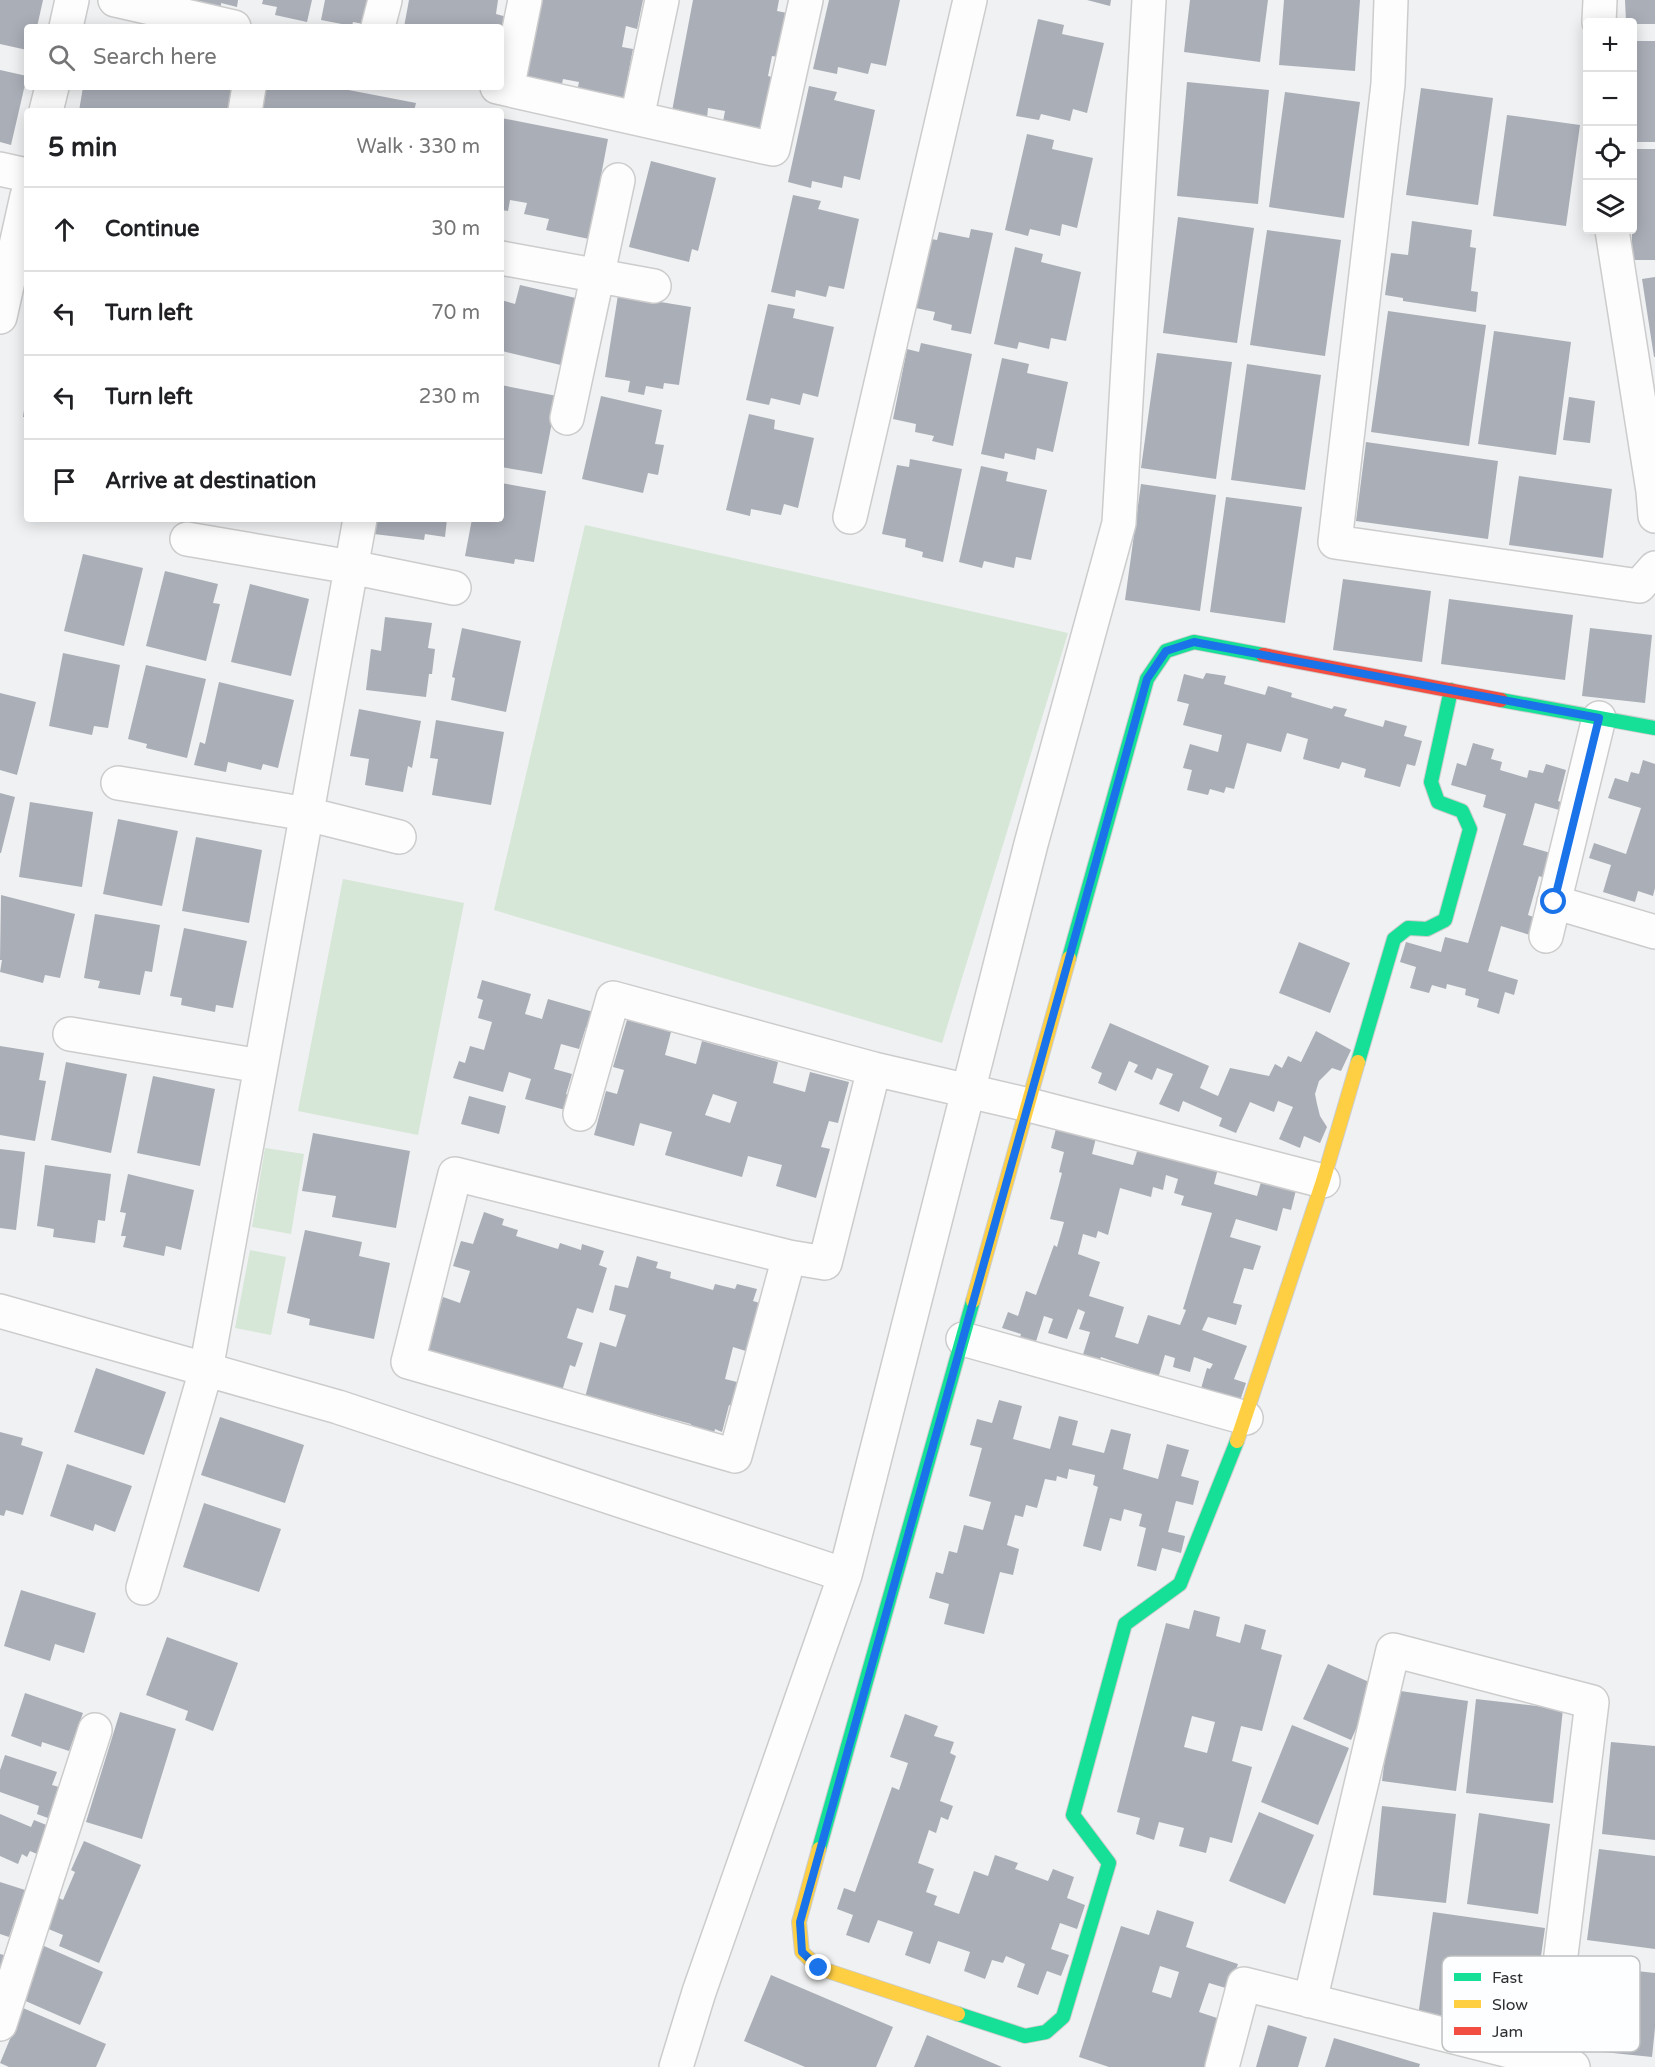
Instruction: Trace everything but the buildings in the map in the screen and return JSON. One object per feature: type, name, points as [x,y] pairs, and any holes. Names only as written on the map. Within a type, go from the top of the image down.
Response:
[{"type":"street","points":[[67,24],[72,0]]},
{"type":"street","points":[[115,0],[221,24]]},
{"type":"street","points":[[379,24],[385,0]]},
{"type":"street","points":[[504,80],[525,0]]},
{"type":"street","points":[[637,118],[662,0]]},
{"type":"street","points":[[504,88],[773,149],[806,0]]},
{"type":"street","points":[[850,517],[970,0]]},
{"type":"street","points":[[676,2067],[699,1992],[845,1575],[1031,844],[1119,523],[1149,0]]},
{"type":"street","points":[[1391,0],[1388,84],[1335,542],[1639,586],[1655,568]]},
{"type":"street","points":[[1599,18],[1600,0]]},
{"type":"street","points":[[47,108],[51,90]]},
{"type":"street","points":[[246,108],[248,90]]},
{"type":"street","points":[[0,169],[24,174]]},
{"type":"street","points":[[567,418],[618,180]]},
{"type":"street","points":[[2,297],[24,208]]},
{"type":"street","points":[[1613,234],[1655,516]]},
{"type":"street","points":[[504,259],[654,286]]},
{"type":"street","points":[[143,1588],[206,1370],[359,522]]},
{"type":"street","points":[[187,539],[351,567],[454,588]]},
{"type":"street","points":[[1451,690],[1431,782],[1438,802],[1462,811],[1470,829],[1445,920],[1427,930],[1408,928],[1394,939],[1323,1181],[1246,1418],[1180,1584],[1125,1624],[1073,1815],[1109,1863],[1063,2017],[1046,2032],[1025,2036],[819,1968],[802,1952],[800,1922],[1147,679],[1166,651],[1194,642],[1655,728]]},
{"type":"street","points":[[1546,936],[1599,718]]},
{"type":"street","points":[[118,783],[307,814],[399,837]]},
{"type":"street","points":[[1554,902],[1655,932]]},
{"type":"street","points":[[580,1114],[613,998],[874,1069],[1029,1105],[1323,1181]]},
{"type":"street","points":[[70,1034],[260,1066]]},
{"type":"street","points":[[789,1257],[735,1456],[408,1362],[455,1174],[789,1257],[825,1263],[874,1069]]},
{"type":"street","points":[[0,1311],[339,1407],[845,1575]]},
{"type":"street","points":[[963,1339],[1246,1418]]},
{"type":"street","points":[[1310,2001],[1393,1650],[1592,1702],[1570,1956]]},
{"type":"street","points":[[0,2024],[95,1731]]},
{"type":"street","points":[[1222,2067],[1244,1984],[1442,2034]]},
{"type":"street","points":[[1512,2052],[1560,2064]]},
{"type":"green space","points":[[585,525],[1068,633],[942,1043],[494,910]]},
{"type":"green space","points":[[343,879],[464,903],[418,1135],[298,1111]]},
{"type":"green space","points":[[265,1148],[304,1154],[291,1234],[252,1227]]},
{"type":"green space","points":[[250,1250],[286,1257],[271,1335],[235,1328]]},
{"type":"traffic: fast","points":[[1069,958],[1147,679],[1166,651],[1194,642],[1263,655]]},
{"type":"traffic: fast","points":[[1358,1062],[1394,939],[1408,928],[1427,929],[1445,920],[1470,829],[1462,811],[1438,802],[1431,782],[1451,690]]},
{"type":"traffic: fast","points":[[1501,700],[1655,728]]},
{"type":"traffic: fast","points":[[819,1849],[973,1301]]},
{"type":"traffic: fast","points":[[958,2014],[1025,2036],[1046,2032],[1063,2017],[1109,1863],[1073,1815],[1125,1624],[1180,1584],[1237,1441]]},
{"type":"traffic: slow","points":[[973,1301],[1069,958]]},
{"type":"traffic: slow","points":[[1237,1441],[1323,1181],[1358,1062]]},
{"type":"traffic: slow","points":[[819,1849],[799,1922],[802,1952],[819,1968],[958,2014]]},
{"type":"traffic: jam","points":[[1263,655],[1501,700]]},
{"type":"route","points":[[819,1968],[802,1952],[800,1922],[1147,679],[1166,651],[1194,642],[1599,718],[1554,902]]}]
